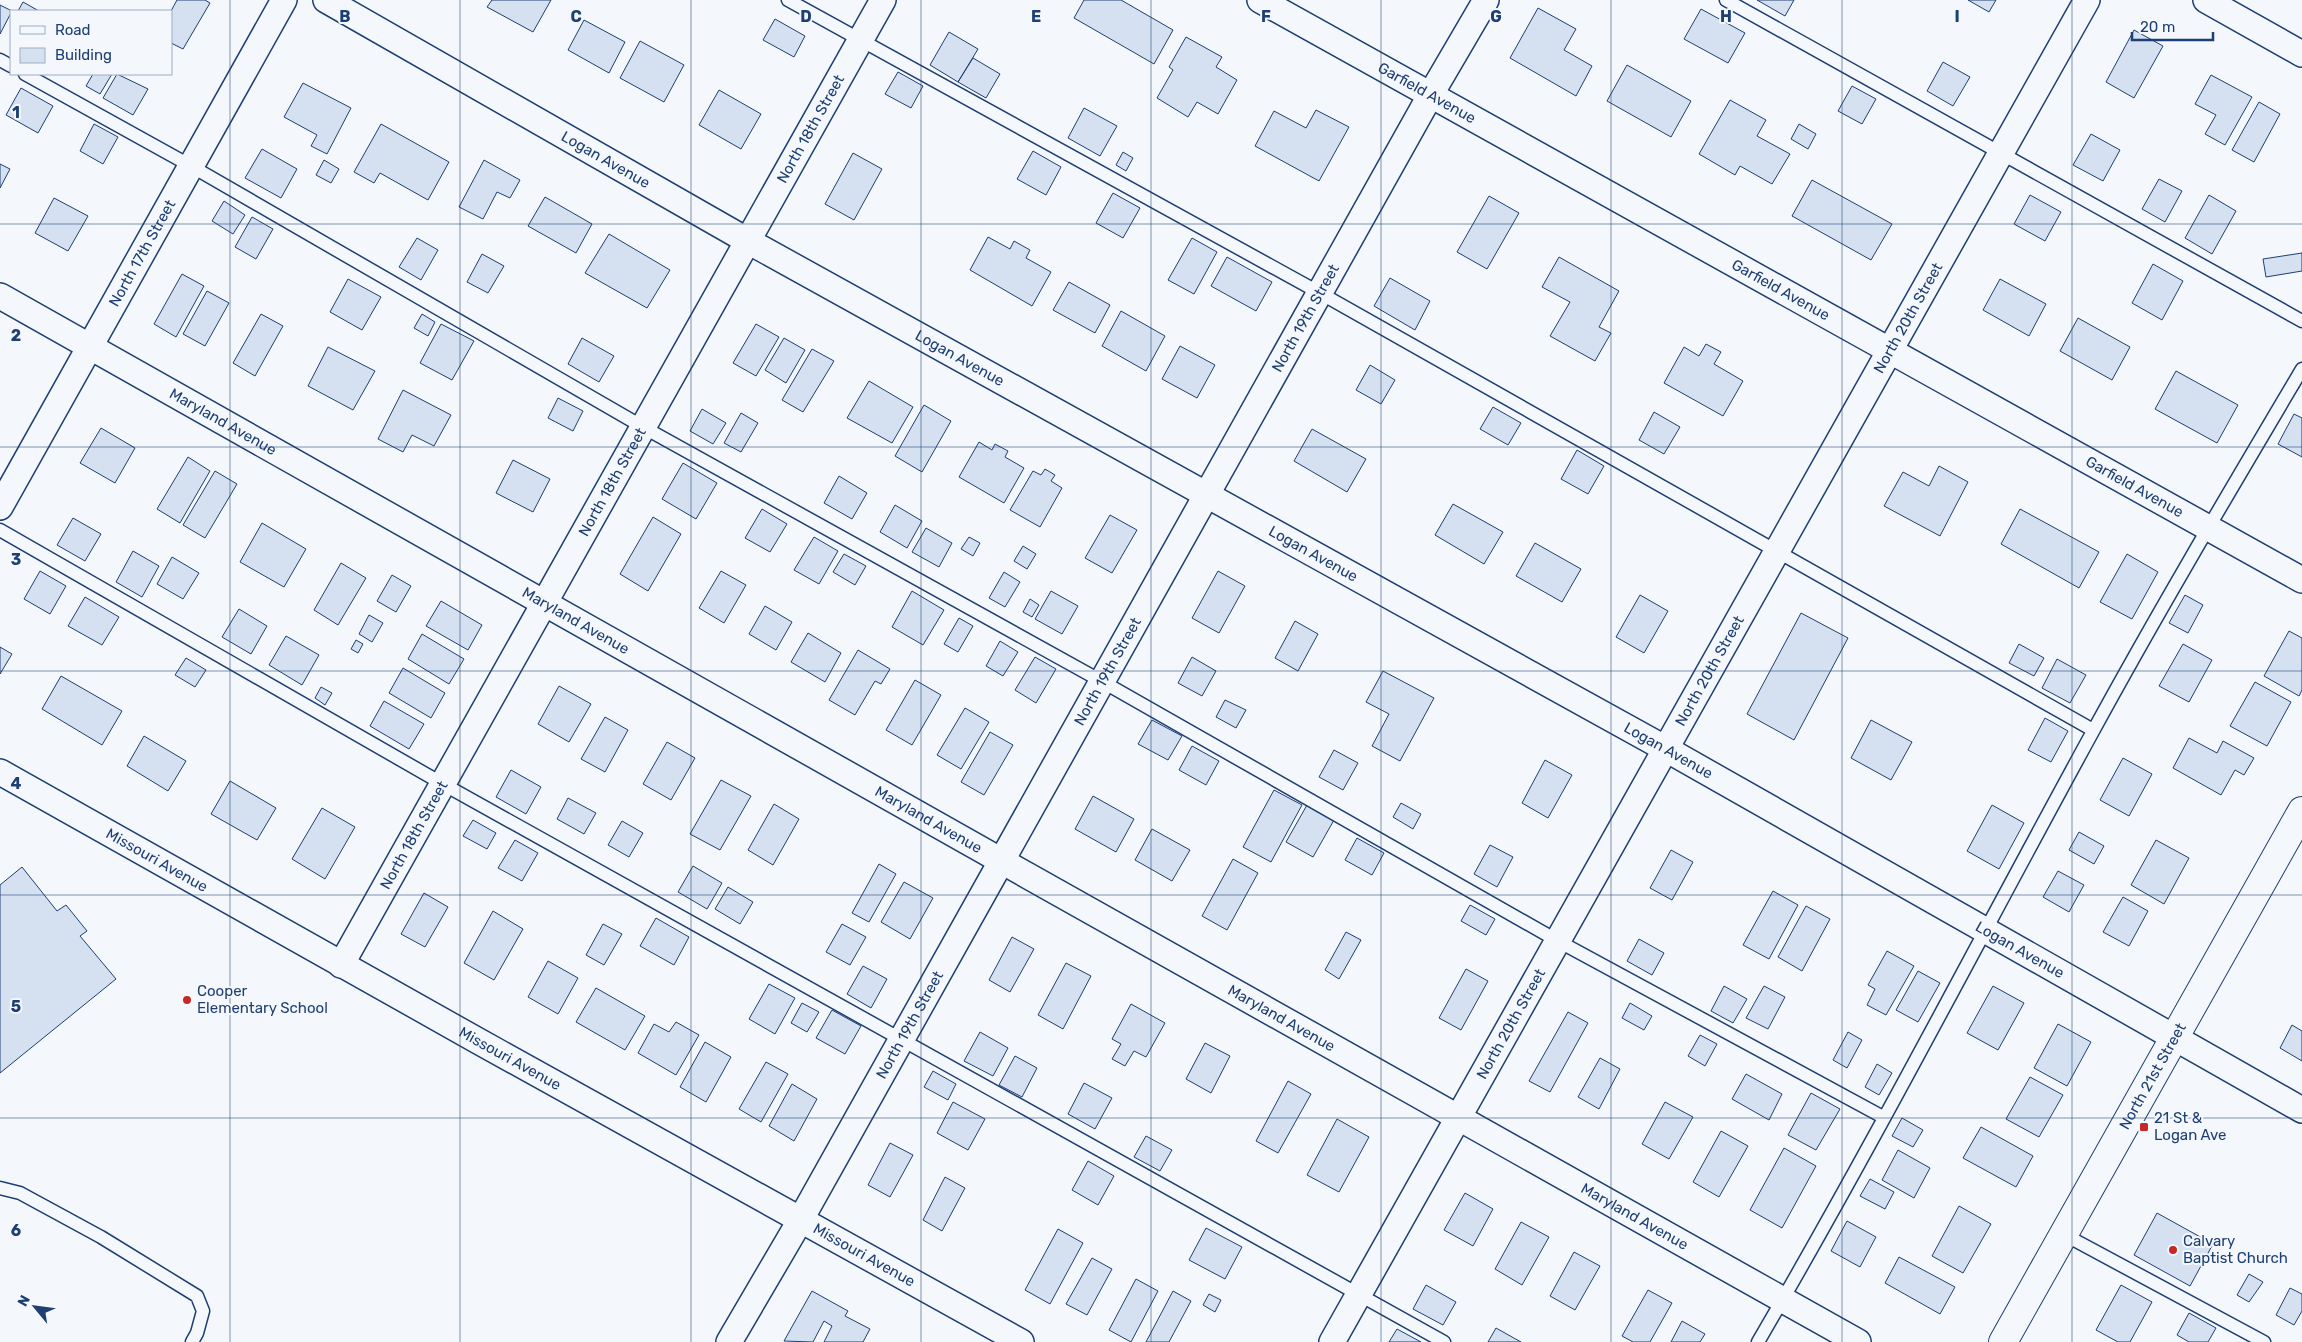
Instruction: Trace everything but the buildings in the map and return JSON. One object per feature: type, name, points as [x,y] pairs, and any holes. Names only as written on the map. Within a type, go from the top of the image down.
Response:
[{"type":"street","name":"North 17th Street","points":[[0,507],[284,0]]},
{"type":"street","name":"Logan Avenue","points":[[326,0],[748,241],[1666,749],[2302,1110]]},
{"type":"street","name":"North 18th Street","points":[[341,965],[883,0]]},
{"type":"street","name":"Garfield Avenue","points":[[1260,0],[2302,580]]},
{"type":"street","name":"North 19th Street","points":[[729,1342],[902,1040],[1431,94],[1486,0]]},
{"type":"street","name":"North 20th Street","points":[[1332,1342],[2087,0]]},
{"type":"street","points":[[2206,0],[2302,54]]},
{"type":"street","name":"Maryland Avenue","points":[[0,296],[1002,862],[1459,1116],[1858,1342]]},
{"type":"street","name":"Missouri Avenue","points":[[0,772],[341,965],[1021,1342]]},
{"type":"street","name":"North 21st Street","points":[[2003,1342],[2065,1235],[2302,811]]},
{"type":"lane","points":[[788,0],[1320,293],[2093,730]]},
{"type":"lane","points":[[1726,0],[2302,320]]},
{"type":"lane","points":[[27,75],[191,166],[643,427],[1103,682],[1558,941],[1883,1117]]},
{"type":"lane","points":[[1758,1342],[1783,1300],[1986,930],[2093,730],[2302,368]]},
{"type":"lane","points":[[0,530],[443,784],[1444,1342]]},
{"type":"lane","points":[[0,1188],[20,1193],[108,1242],[197,1296],[203,1312],[192,1342]]},
{"type":"lane","points":[[2065,1235],[2264,1342]]},
{"type":"place","name":"Cooper Elementary School","points":[[187,1000]]},
{"type":"place","name":"21 St & Logan Ave","points":[[2144,1127]]},
{"type":"place","name":"Calvary Baptist Church","points":[[2173,1250]]}]
